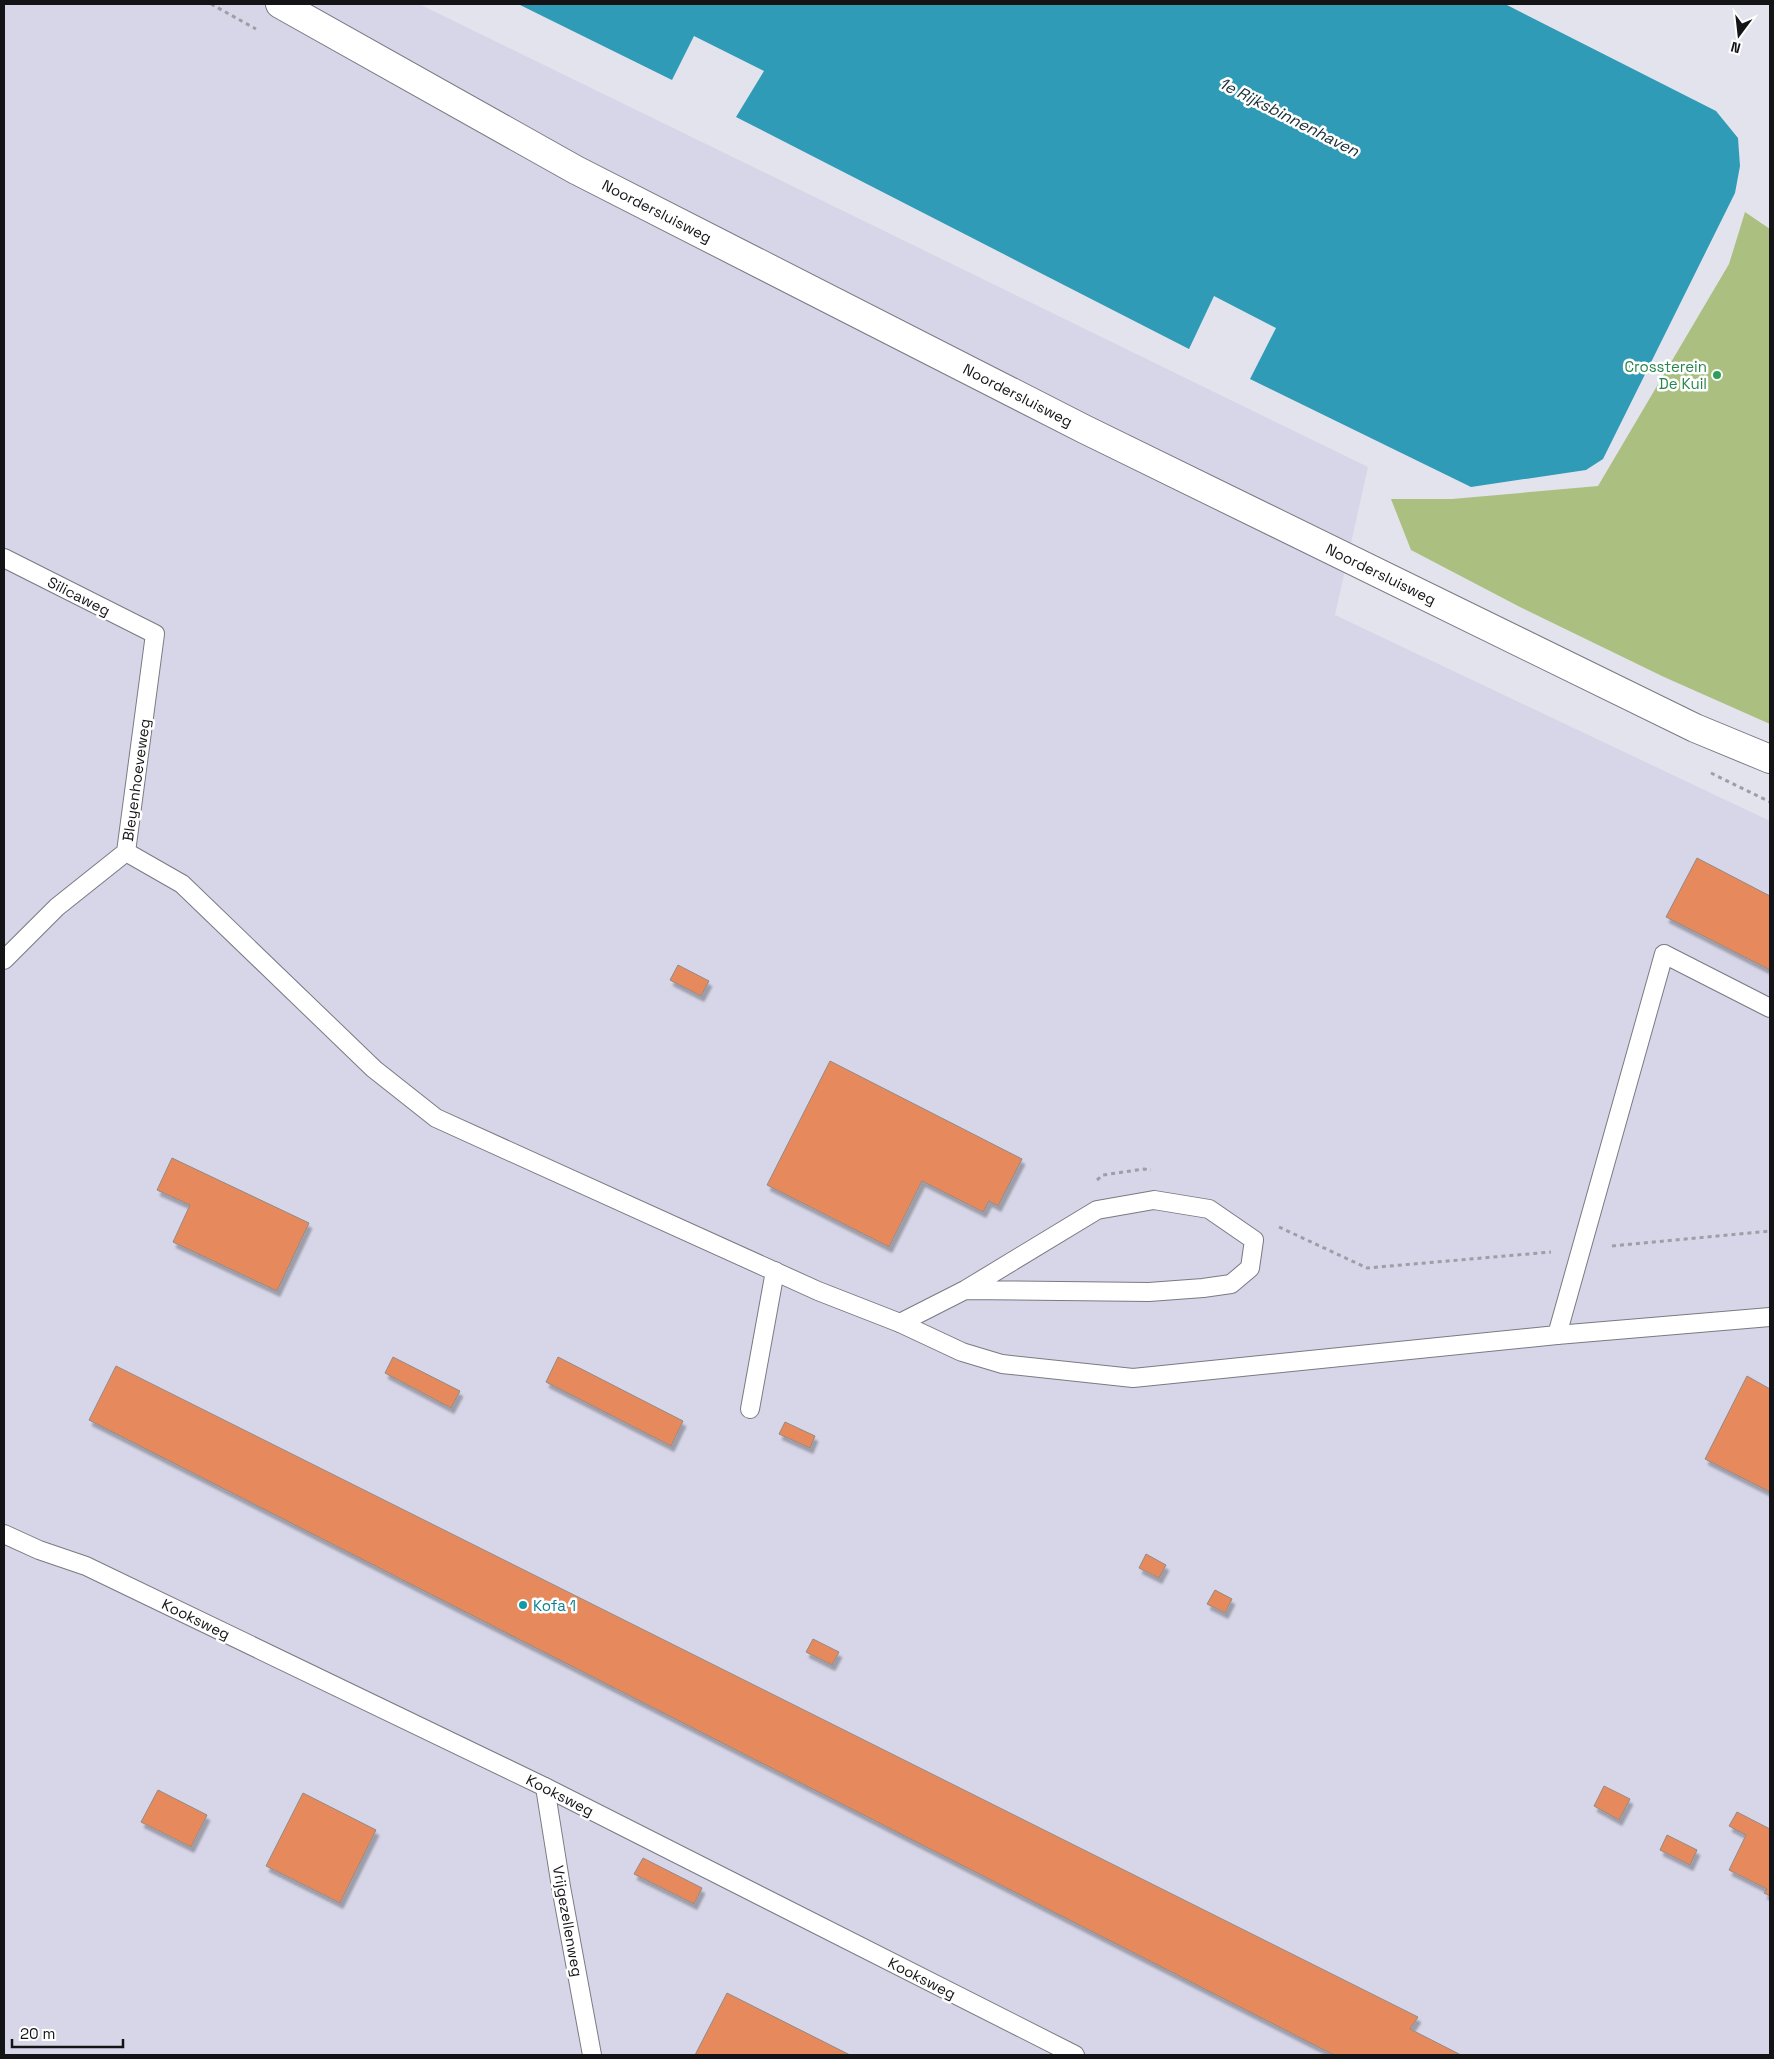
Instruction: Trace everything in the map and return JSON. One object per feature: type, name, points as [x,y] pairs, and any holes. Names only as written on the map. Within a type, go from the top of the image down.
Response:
[{"type":"street","name":"Noordersluisweg","points":[[280,4],[576,170],[1075,424],[1695,728],[1770,759]]},
{"type":"lane","name":"Silicaweg","points":[[4,558],[155,634]]},
{"type":"lane","name":"Bleyenhoeveweg","points":[[4,960],[57,906],[126,852],[155,634]]},
{"type":"lane","points":[[126,852],[182,884],[374,1069],[436,1118],[818,1291],[900,1323],[962,1352],[1002,1364],[1133,1378],[1557,1335],[1770,1317]]},
{"type":"lane","points":[[1557,1335],[1664,954],[1770,1008]]},
{"type":"lane","points":[[900,1323],[965,1290],[1097,1210],[1154,1200],[1209,1210],[1254,1240],[1250,1268],[1231,1284],[1149,1292],[965,1290]]},
{"type":"lane","points":[[750,1409],[775,1271]]},
{"type":"lane","name":"Kooksweg","points":[[4,1534],[39,1550],[86,1566],[545,1787],[1075,2055]]},
{"type":"lane","name":"Vrijgezellenweg","points":[[545,1787],[561,1887],[592,2055]]},
{"type":"path","points":[[1095,1181],[1103,1175],[1144,1169],[1154,1171]]},
{"type":"path","points":[[1274,1224],[1367,1268],[1770,1231]]},
{"type":"shaded area","points":[[4,4],[419,4],[1368,467],[1335,615],[1770,821],[1770,2055],[4,2055]]},
{"type":"green space","name":"Crossterein De Kuil","points":[[1745,212],[1770,229],[1770,724],[1664,677],[1518,606],[1411,550],[1391,499],[1452,499],[1598,486],[1729,264]]},
{"type":"water","name":"1e Rijksbinnenhaven","points":[[518,4],[1505,4],[1716,111],[1738,138],[1740,166],[1735,193],[1603,459],[1586,470],[1471,487],[1250,379],[1276,328],[1214,296],[1189,349],[736,117],[764,71],[694,36],[672,80]]},
{"type":"building","points":[[1697,858],[1770,896],[1770,970],[1666,917]]},
{"type":"building","points":[[678,965],[709,981],[701,996],[670,980]]},
{"type":"building","points":[[830,1061],[1022,1159],[998,1206],[989,1201],[983,1212],[922,1181],[889,1247],[767,1185]]},
{"type":"building","points":[[172,1158],[309,1223],[277,1291],[173,1242],[190,1205],[157,1190]]},
{"type":"building","points":[[393,1357],[460,1391],[451,1408],[385,1373]]},
{"type":"building","points":[[558,1357],[683,1421],[671,1446],[546,1382]]},
{"type":"building","name":"Kofa 1","points":[[116,1366],[1418,2017],[1410,2029],[1461,2055],[1334,2055],[89,1420]]},
{"type":"building","points":[[1747,1376],[1770,1389],[1770,1492],[1705,1459]]},
{"type":"building","points":[[785,1422],[815,1436],[810,1448],[779,1434]]},
{"type":"building","points":[[1146,1554],[1166,1565],[1159,1578],[1139,1568]]},
{"type":"building","points":[[1215,1590],[1232,1599],[1225,1613],[1207,1604]]},
{"type":"building","points":[[813,1639],[839,1652],[832,1665],[806,1652]]},
{"type":"building","points":[[1604,1786],[1630,1799],[1619,1820],[1594,1806]]},
{"type":"building","points":[[158,1790],[207,1815],[191,1847],[141,1822]]},
{"type":"building","points":[[303,1793],[376,1830],[340,1903],[266,1866]]},
{"type":"building","points":[[1737,1812],[1770,1829],[1770,1896],[1764,1893],[1767,1889],[1729,1870],[1746,1835],[1729,1826]]},
{"type":"building","points":[[1667,1835],[1697,1850],[1690,1865],[1660,1850]]},
{"type":"building","points":[[643,1858],[702,1888],[694,1904],[634,1874]]},
{"type":"building","points":[[727,1993],[850,2055],[695,2055]]},
{"type":"place","name":"Crossterein De Kuil","points":[[1717,375]]},
{"type":"place","name":"Kofa 1","points":[[523,1605]]}]
